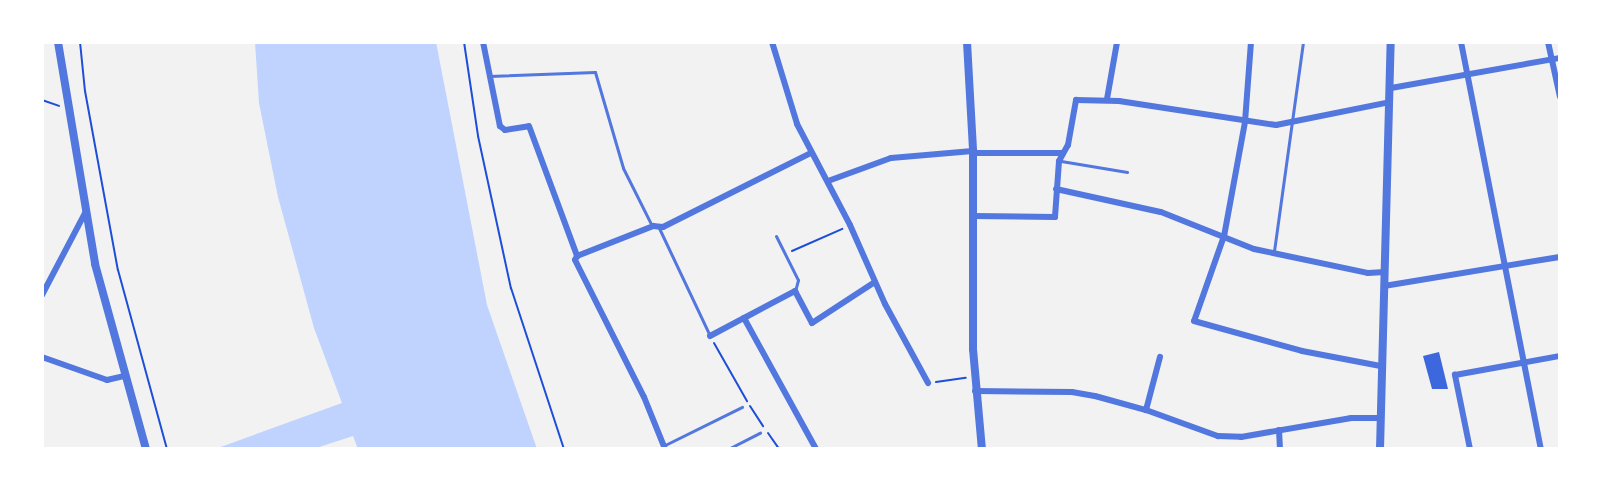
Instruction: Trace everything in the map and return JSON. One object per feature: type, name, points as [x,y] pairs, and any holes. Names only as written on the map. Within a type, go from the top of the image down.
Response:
[{"type":"street","points":[[58,42],[85,213],[124,376],[146,449]]},
{"type":"street","points":[[483,42],[487,76],[500,126],[505,130],[529,126],[577,256],[575,260],[626,359],[664,447]]},
{"type":"street","points":[[772,42],[790,105],[811,153],[828,181],[874,282],[928,383]]},
{"type":"street","points":[[967,42],[973,152],[974,378],[982,449]]},
{"type":"street","points":[[1107,99],[1117,42]]},
{"type":"street","points":[[1251,42],[1245,122],[1224,236],[1194,321],[1313,354],[1381,366]]},
{"type":"street","points":[[1380,449],[1391,42]]},
{"type":"street","points":[[1461,42],[1541,449]]},
{"type":"street","points":[[1548,42],[1560,97]]},
{"type":"street","points":[[1391,88],[1560,57]]},
{"type":"street","points":[[973,216],[1055,217],[1059,161],[1068,145],[1076,100],[1107,99],[1245,122],[1290,123],[1390,102]]},
{"type":"street","points":[[828,181],[903,155],[973,152],[1063,153]]},
{"type":"street","points":[[577,256],[655,226],[811,153]]},
{"type":"street","points":[[1056,189],[1161,212],[1274,253],[1368,273],[1385,272]]},
{"type":"street","points":[[42,295],[85,213]]},
{"type":"street","points":[[1384,286],[1504,268],[1560,256]]},
{"type":"street","points":[[710,336],[795,291],[812,323],[874,282]]},
{"type":"street","points":[[744,318],[816,449]]},
{"type":"street","points":[[1470,449],[1455,375],[1560,356]]},
{"type":"street","points":[[42,357],[107,380],[124,376]]},
{"type":"street","points":[[1146,410],[1160,357]]},
{"type":"street","points":[[975,392],[1072,392],[1146,410],[1218,436],[1241,437],[1351,418],[1381,418]]},
{"type":"street","points":[[1279,430],[1280,449]]},
{"type":"lane","points":[[1274,253],[1290,123],[1303,42]]},
{"type":"lane","points":[[487,76],[595,72],[622,168],[655,226],[710,336]]},
{"type":"lane","points":[[1059,161],[1127,172]]},
{"type":"lane","points":[[776,236],[798,280],[795,291]]},
{"type":"lane","points":[[664,447],[742,407]]},
{"type":"lane","points":[[728,449],[760,433]]},
{"type":"path","points":[[80,42],[85,92],[118,270],[167,449]]},
{"type":"path","points":[[464,42],[488,191],[511,288],[564,449]]},
{"type":"path","points":[[42,100],[67,108]]},
{"type":"path","points":[[785,254],[850,225]]},
{"type":"path","points":[[710,336],[779,449]]},
{"type":"path","points":[[928,383],[974,378]]},
{"type":"water","points":[[255,42],[436,42],[487,305],[537,449],[358,449],[353,436],[313,449],[215,449],[342,403],[314,328],[278,197],[259,103]]},
{"type":"building","points":[[1439,352],[1448,389],[1432,389],[1423,356]]}]
